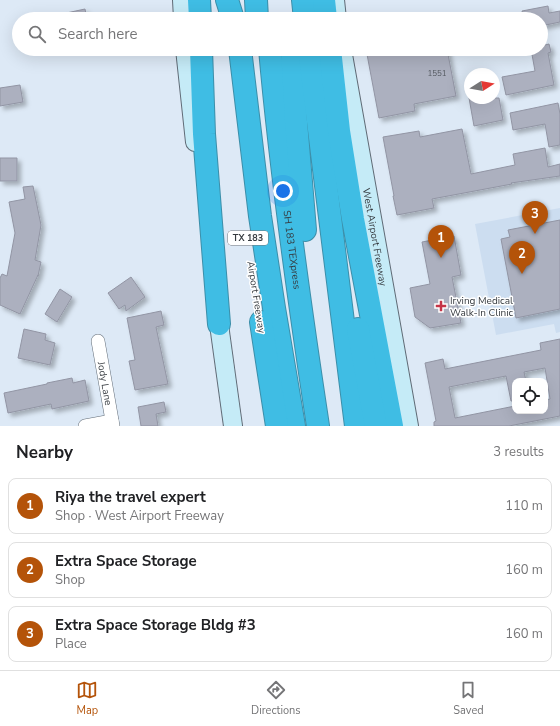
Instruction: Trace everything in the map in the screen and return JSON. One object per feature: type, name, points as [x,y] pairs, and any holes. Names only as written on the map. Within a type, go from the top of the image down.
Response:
[{"type":"highway","points":[[199,0],[200,12]]},
{"type":"highway","points":[[224,0],[225,12]]},
{"type":"highway","points":[[227,0],[231,12]]},
{"type":"highway","points":[[256,0],[257,12]]},
{"type":"highway","points":[[265,0],[266,12]]},
{"type":"highway","points":[[290,0],[291,12]]},
{"type":"highway","points":[[303,0],[305,12]]},
{"type":"highway","points":[[324,0],[325,12]]},
{"type":"highway","points":[[201,56],[204,134],[219,324]]},
{"type":"highway","name":"Airport Freeway","points":[[230,56],[248,234],[277,426]]},
{"type":"highway","points":[[241,56],[261,223],[294,426]]},
{"type":"highway","name":"SH 183 TEXpress","points":[[261,56],[280,230],[297,359],[308,426]]},
{"type":"highway","name":"SH 183 TEXpress","points":[[271,56],[296,281],[318,426]]},
{"type":"highway","points":[[292,56],[308,273],[329,426]]},
{"type":"highway","points":[[310,56],[356,426]]},
{"type":"highway","points":[[331,56],[339,131],[353,218],[392,426]]},
{"type":"highway","points":[[329,212],[340,238],[376,426]]},
{"type":"main road","points":[[182,0],[183,12]]},
{"type":"main road","points":[[335,0],[336,12]]},
{"type":"main road","points":[[186,56],[211,272],[233,426]]},
{"type":"main road","name":"West Airport Freeway","points":[[343,56],[409,426]]},
{"type":"street","name":"Jody Lane","points":[[98,341],[113,423]]},
{"type":"street","points":[[85,426],[113,423]]},
{"type":"shaded area","points":[[560,208],[560,332],[556,333],[554,324],[496,335],[475,224]]},
{"type":"building","points":[[548,6],[549,13],[560,11],[560,22],[548,25],[548,12],[522,11]]},
{"type":"building","points":[[85,9],[86,12],[71,12]]},
{"type":"building","points":[[548,44],[551,52],[548,53]]},
{"type":"building","points":[[548,53],[554,85],[506,95],[502,77],[535,71],[532,56],[548,56]]},
{"type":"building","points":[[367,56],[448,56],[456,96],[414,104],[415,111],[379,118]]},
{"type":"building","points":[[20,85],[23,102],[0,106],[0,88]]},
{"type":"building","points":[[558,103],[560,114],[560,145],[549,147],[545,124],[513,130],[510,113]]},
{"type":"building","points":[[470,104],[500,104],[503,120],[474,126]]},
{"type":"building","points":[[462,129],[471,174],[515,165],[513,154],[545,148],[548,167],[560,164],[560,176],[511,183],[512,184],[432,199],[434,208],[397,215],[383,137],[419,131],[420,137]]},
{"type":"building","points":[[0,158],[17,158],[17,181],[0,181]]},
{"type":"building","points":[[33,186],[41,225],[35,260],[41,262],[38,276],[20,314],[0,305],[0,278],[2,274],[7,276],[15,233],[9,202],[25,199],[23,187]]},
{"type":"building","points":[[560,220],[560,309],[516,318],[501,239],[510,237],[508,230]]},
{"type":"building","points":[[454,236],[461,275],[452,277],[461,323],[430,328],[415,317],[410,288],[430,284],[422,242]]},
{"type":"building","points":[[131,277],[145,297],[126,311],[125,305],[119,309],[108,293]]},
{"type":"building","points":[[60,289],[72,297],[57,322],[45,314]]},
{"type":"building","points":[[161,311],[164,325],[156,327],[168,384],[135,390],[129,361],[135,360],[127,318]]},
{"type":"building","points":[[24,329],[46,334],[45,340],[55,343],[50,365],[18,358]]},
{"type":"building","points":[[560,339],[560,416],[509,426],[434,426],[434,422],[436,421],[425,363],[443,359],[445,369],[541,350],[540,343]],"holes":[[[545,368],[547,378],[548,378],[550,399],[548,399],[548,414],[512,414],[512,407],[455,418],[449,387],[506,376],[512,401],[512,378],[525,378],[524,372]]]},
{"type":"building","points":[[72,378],[73,383],[85,380],[89,401],[52,409],[51,404],[8,413],[4,393]]},
{"type":"building","points":[[164,402],[166,412],[156,414],[158,426],[141,426],[138,407]]},
{"type":"place","name":"Extra Space Storage Bldg #3","points":[[535,234]]},
{"type":"place","name":"Riya the travel expert","points":[[441,258]]},
{"type":"place","name":"Extra Space Storage","points":[[522,274]]},
{"type":"place","name":"Irving Medical Walk-In Clinic","points":[[441,306]]}]
